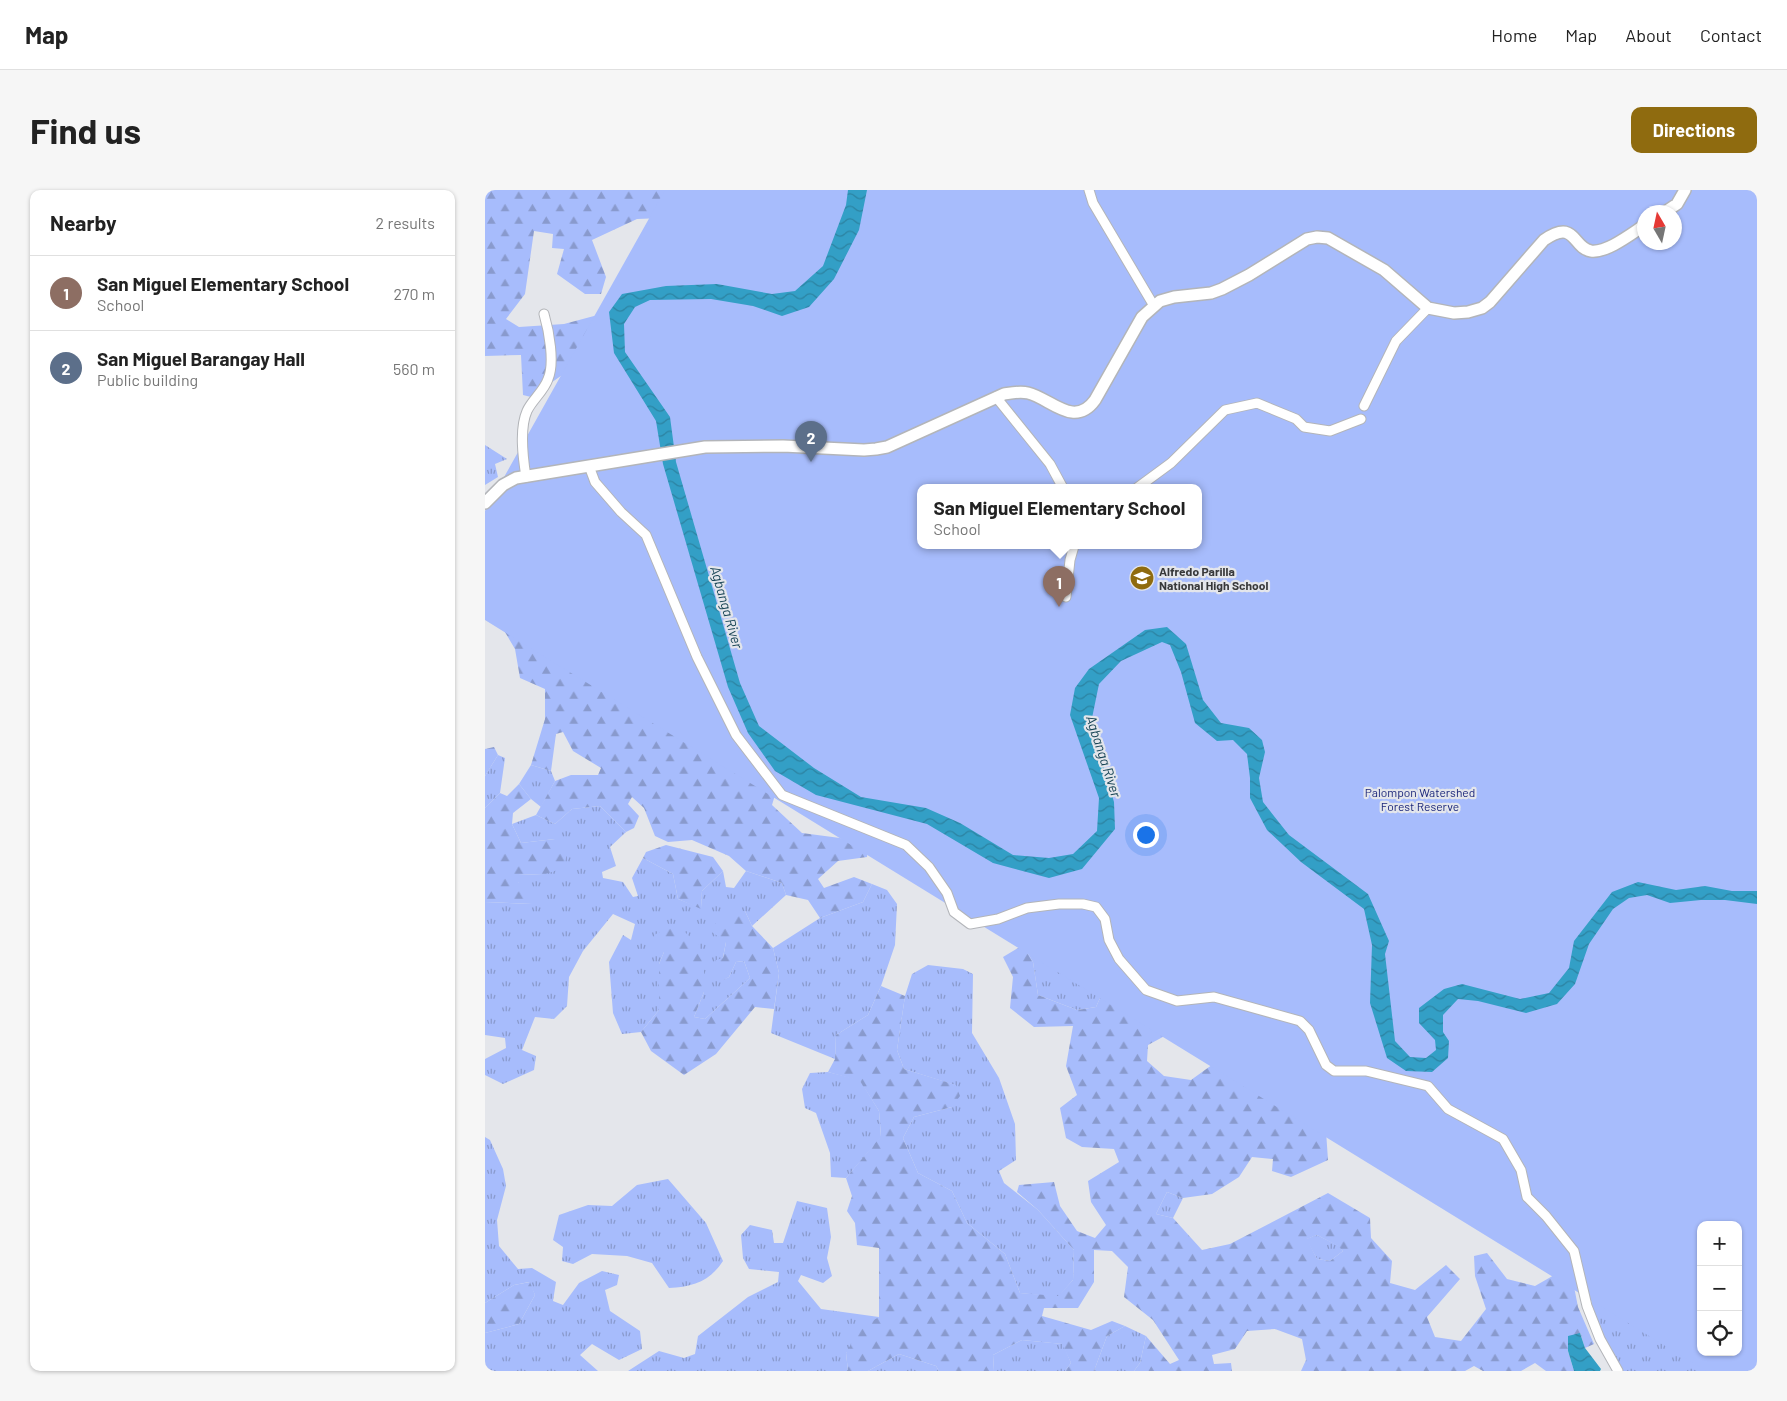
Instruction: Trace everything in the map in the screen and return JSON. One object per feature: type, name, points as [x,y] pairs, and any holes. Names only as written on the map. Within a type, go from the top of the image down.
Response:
[{"type":"main road","points":[[1676,205],[1685,190]]},
{"type":"main road","points":[[485,502],[503,485],[516,478],[705,447],[783,446],[864,450],[887,447],[996,397],[1015,392],[1030,394],[1067,412],[1083,410],[1091,406],[1115,368],[1142,317],[1154,306],[1165,298],[1211,293],[1222,289],[1249,275],[1307,239],[1327,238],[1384,270],[1428,308],[1454,313],[1482,308],[1490,302],[1544,240],[1553,234],[1565,232],[1586,250],[1593,251],[1613,245],[1637,230]]},
{"type":"street","points":[[1089,190],[1093,204],[1154,306]]},
{"type":"street","points":[[1365,406],[1396,341],[1428,308]]},
{"type":"street","points":[[525,477],[523,452],[527,412],[549,379],[549,334],[544,314]]},
{"type":"street","points":[[996,397],[1050,464],[1059,484]]},
{"type":"street","points":[[1142,484],[1171,463],[1225,410],[1257,403],[1295,419],[1304,427],[1330,431],[1361,419]]},
{"type":"street","points":[[589,466],[595,482],[621,512],[646,536],[697,657],[736,735],[783,795],[905,845],[929,867],[947,893],[954,912],[969,924],[998,919],[1027,908],[1059,904],[1083,904],[1096,907],[1105,919],[1109,940],[1119,959],[1146,990],[1177,1000],[1214,998],[1300,1021],[1312,1035],[1326,1065],[1334,1071],[1366,1070],[1428,1086],[1448,1109],[1503,1138],[1521,1170],[1527,1197],[1546,1216],[1574,1251],[1587,1306],[1600,1339],[1618,1371]]},
{"type":"street","points":[[1066,597],[1073,549]]},
{"type":"green space","points":[[485,190],[674,190],[663,218],[637,219],[592,240],[606,277],[601,294],[585,294],[557,274],[564,249],[552,248],[553,234],[534,231],[525,294],[506,319],[519,327],[564,324],[609,312],[575,366],[531,397],[523,395],[521,355],[485,356]]},
{"type":"green space","name":"Palompon Watershed Forest Reserve","points":[[665,190],[1757,190],[1757,1371],[1706,1371],[485,620],[485,511]]},
{"type":"green space","points":[[485,445],[507,459],[495,464],[498,477],[485,485]]},
{"type":"green space","points":[[485,551],[775,795],[772,805],[802,833],[840,838],[868,846],[867,857],[838,861],[818,879],[824,888],[854,877],[872,884],[863,902],[820,918],[808,900],[786,895],[782,883],[746,871],[729,856],[692,840],[668,842],[655,836],[644,808],[632,797],[628,804],[639,816],[634,828],[626,832],[600,806],[572,809],[555,824],[536,815],[555,781],[571,775],[598,775],[601,768],[573,751],[563,732],[556,734],[551,771],[531,765],[545,719],[545,689],[520,678],[515,649],[486,600]]},
{"type":"green space","points":[[494,747],[498,755],[485,776],[485,749]]},
{"type":"green space","points":[[498,755],[505,758],[500,793],[485,808],[485,776]]},
{"type":"green space","points":[[531,765],[551,771],[555,781],[541,807],[531,799],[519,784]]},
{"type":"green space","points":[[519,784],[531,799],[513,813],[512,824],[521,843],[555,839],[568,851],[563,868],[543,875],[518,874],[518,882],[533,891],[532,904],[485,902],[485,808],[500,793],[507,796]]},
{"type":"green space","points":[[600,806],[626,832],[610,847],[616,866],[602,872],[603,878],[623,882],[633,897],[638,896],[632,878],[643,858],[673,874],[678,899],[701,908],[702,891],[723,871],[726,887],[734,888],[746,871],[782,883],[786,895],[752,926],[745,911],[726,942],[718,982],[729,977],[736,962],[744,961],[750,978],[705,1019],[694,1017],[704,992],[664,952],[659,964],[659,1010],[641,1032],[622,1034],[613,1013],[609,962],[623,935],[631,940],[635,924],[613,914],[583,951],[569,977],[567,1006],[554,1019],[535,1017],[522,1050],[536,1056],[534,1070],[503,1084],[485,1075],[485,1059],[506,1048],[505,1038],[485,1035],[485,902],[532,904],[518,882],[518,874],[543,875],[555,839],[521,843],[512,824],[536,815],[555,824],[572,809]]},
{"type":"green space","points":[[666,845],[713,857],[723,871],[702,891],[701,909],[678,899],[673,874],[643,858],[646,852]]},
{"type":"green space","points":[[872,884],[887,890],[897,904],[895,945],[881,986],[868,1015],[836,1035],[835,1059],[771,1033],[779,973],[773,948],[820,918],[863,902]]},
{"type":"green space","points":[[745,911],[752,926],[773,948],[779,973],[774,1009],[755,1007],[716,1054],[684,1075],[651,1051],[641,1032],[659,1010],[659,964],[664,952],[654,935],[676,924],[699,945],[704,964],[704,992],[694,1017],[705,1019],[750,978],[744,961],[736,962],[729,977],[718,983],[716,960],[723,958],[726,942],[712,932],[719,915]]},
{"type":"green space","points":[[1023,945],[1104,989],[1096,1007],[1077,1010],[1038,995],[1033,962]]},
{"type":"green space","points":[[1023,945],[1033,962],[1038,995],[1077,1010],[1096,1007],[1104,989],[1172,1032],[1148,1045],[1147,1061],[1164,1076],[1191,1080],[1216,1062],[1326,1131],[1328,1160],[1291,1177],[1272,1171],[1273,1159],[1252,1157],[1239,1177],[1212,1194],[1183,1198],[1167,1192],[1156,1214],[1173,1218],[1202,1250],[1230,1244],[1328,1193],[1370,1218],[1371,1238],[1392,1261],[1390,1283],[1415,1290],[1446,1265],[1460,1279],[1427,1317],[1435,1337],[1461,1341],[1486,1309],[1475,1276],[1474,1256],[1487,1253],[1507,1279],[1535,1286],[1570,1266],[1578,1307],[1594,1344],[1585,1348],[1580,1333],[1568,1351],[1574,1371],[1546,1371],[1535,1363],[1521,1371],[1483,1371],[1474,1366],[1465,1371],[1301,1371],[1306,1360],[1302,1339],[1275,1329],[1247,1331],[1235,1349],[1212,1355],[1214,1364],[1231,1363],[1232,1371],[1134,1371],[1140,1363],[1146,1336],[1170,1364],[1179,1360],[1153,1320],[1124,1297],[1128,1267],[1112,1251],[1094,1250],[1094,1282],[1078,1308],[1044,1308],[1042,1316],[1091,1330],[1112,1321],[1125,1326],[1107,1336],[1094,1371],[1065,1371],[1071,1363],[1062,1344],[1022,1340],[993,1355],[994,1371],[939,1371],[936,1366],[899,1354],[868,1371],[848,1371],[846,1353],[860,1328],[879,1317],[879,1248],[857,1245],[855,1223],[847,1211],[852,1196],[846,1178],[881,1136],[879,1111],[860,1081],[828,1072],[835,1059],[836,1035],[868,1015],[881,986],[905,996],[897,1050],[904,1069],[956,1085],[960,1096],[952,1107],[914,1117],[903,1138],[918,1173],[952,1191],[967,1223],[1005,1254],[1020,1293],[1058,1296],[1073,1280],[1074,1250],[1038,1210],[1017,1192],[1019,1185],[1054,1182],[1060,1206],[1077,1231],[1095,1238],[1106,1225],[1091,1202],[1088,1181],[1119,1162],[1114,1149],[1082,1147],[1066,1138],[1060,1108],[1077,1095],[1066,1066],[1073,1026],[1034,1027],[1010,1008],[1013,977],[1003,957]],"holes":[[[1317,1235],[1338,1246],[1343,1251],[1330,1261],[1317,1259],[1307,1239]]]},
{"type":"green space","points":[[928,965],[963,969],[973,974],[972,1033],[999,1078],[1015,1124],[1016,1160],[999,1171],[1004,1183],[1038,1210],[1074,1250],[1073,1280],[1058,1297],[1020,1293],[1005,1254],[967,1223],[952,1191],[918,1173],[903,1138],[914,1117],[952,1107],[955,1085],[904,1069],[897,1050],[905,996],[912,974]]},
{"type":"green space","points":[[828,1072],[860,1080],[879,1111],[881,1137],[846,1178],[831,1177],[830,1153],[816,1113],[805,1108],[802,1089],[810,1073]]},
{"type":"green space","points":[[485,1137],[490,1140],[503,1169],[506,1186],[497,1220],[499,1246],[518,1269],[532,1268],[556,1282],[553,1301],[563,1305],[579,1283],[602,1271],[619,1275],[617,1285],[605,1290],[610,1311],[640,1331],[642,1349],[619,1360],[592,1344],[580,1355],[598,1371],[485,1371],[485,1333],[519,1324],[535,1295],[529,1282],[514,1285],[485,1303]]},
{"type":"green space","points":[[668,1179],[706,1223],[723,1261],[707,1278],[686,1286],[669,1288],[652,1263],[627,1256],[592,1254],[573,1264],[562,1261],[563,1247],[553,1240],[559,1215],[588,1205],[612,1206],[637,1185]]},
{"type":"green space","points":[[1167,1192],[1183,1198],[1173,1218],[1156,1214]]},
{"type":"green space","points":[[797,1201],[827,1208],[831,1237],[827,1258],[832,1276],[823,1283],[801,1275],[798,1281],[821,1309],[879,1317],[846,1353],[848,1371],[628,1371],[659,1351],[684,1358],[695,1354],[698,1336],[748,1297],[778,1282],[779,1272],[749,1269],[743,1258],[741,1235],[750,1225],[772,1230],[774,1243],[783,1243]]},
{"type":"green space","points":[[1317,1235],[1339,1246],[1343,1251],[1330,1261],[1317,1259],[1306,1239]]},
{"type":"green space","points":[[530,1282],[535,1295],[519,1324],[485,1333],[485,1303],[514,1285]]},
{"type":"green space","points":[[1590,1295],[1697,1350],[1697,1356],[1740,1356],[1748,1371],[1622,1371],[1594,1316]]},
{"type":"green space","points":[[1125,1326],[1146,1336],[1140,1363],[1134,1371],[1094,1371],[1107,1336]]},
{"type":"green space","points":[[1022,1340],[1063,1344],[1071,1363],[1065,1371],[994,1371],[993,1355]]},
{"type":"green space","points":[[899,1354],[936,1366],[939,1371],[868,1371]]},
{"type":"water","points":[[848,190],[867,190],[859,230],[834,279],[809,307],[782,316],[753,306],[711,299],[650,300],[635,307],[624,324],[625,352],[670,417],[676,462],[740,683],[759,726],[814,768],[861,797],[926,808],[960,823],[1013,855],[1049,858],[1073,854],[1097,831],[1099,798],[1070,715],[1075,688],[1089,669],[1145,630],[1167,627],[1186,644],[1203,700],[1221,723],[1249,728],[1262,740],[1265,752],[1259,778],[1263,802],[1289,835],[1368,894],[1389,941],[1385,954],[1395,1041],[1410,1057],[1426,1058],[1436,1050],[1435,1040],[1419,1023],[1419,1008],[1444,989],[1462,984],[1520,999],[1549,993],[1569,968],[1574,941],[1612,892],[1638,882],[1676,890],[1705,886],[1732,891],[1757,891],[1757,904],[1725,900],[1670,903],[1647,895],[1629,898],[1613,909],[1589,944],[1575,984],[1557,1004],[1526,1013],[1478,1001],[1458,999],[1443,1015],[1443,1032],[1449,1041],[1448,1058],[1432,1072],[1406,1071],[1387,1058],[1370,1003],[1372,945],[1364,909],[1301,862],[1267,830],[1250,798],[1247,754],[1233,740],[1217,741],[1195,723],[1181,672],[1170,645],[1162,642],[1121,661],[1099,684],[1091,723],[1114,802],[1115,829],[1082,869],[1049,878],[993,863],[927,824],[816,795],[775,771],[748,733],[728,687],[663,464],[656,421],[614,353],[609,312],[622,294],[666,286],[717,284],[772,294],[795,291],[823,266],[846,205]]},
{"type":"water","points":[[1580,1333],[1585,1348],[1601,1369],[1600,1371],[1574,1371],[1568,1351],[1568,1336]]},
{"type":"place","name":"San Miguel Barangay Hall","points":[[811,462]]},
{"type":"place","name":"Alfredo Parilla National High School","points":[[1142,578]]},
{"type":"place","name":"San Miguel Elementary School","points":[[1059,607]]},
{"type":"water label","name":"Agbanga River","points":[[727,607]]},
{"type":"water label","name":"Agbanga River","points":[[1104,756]]}]
